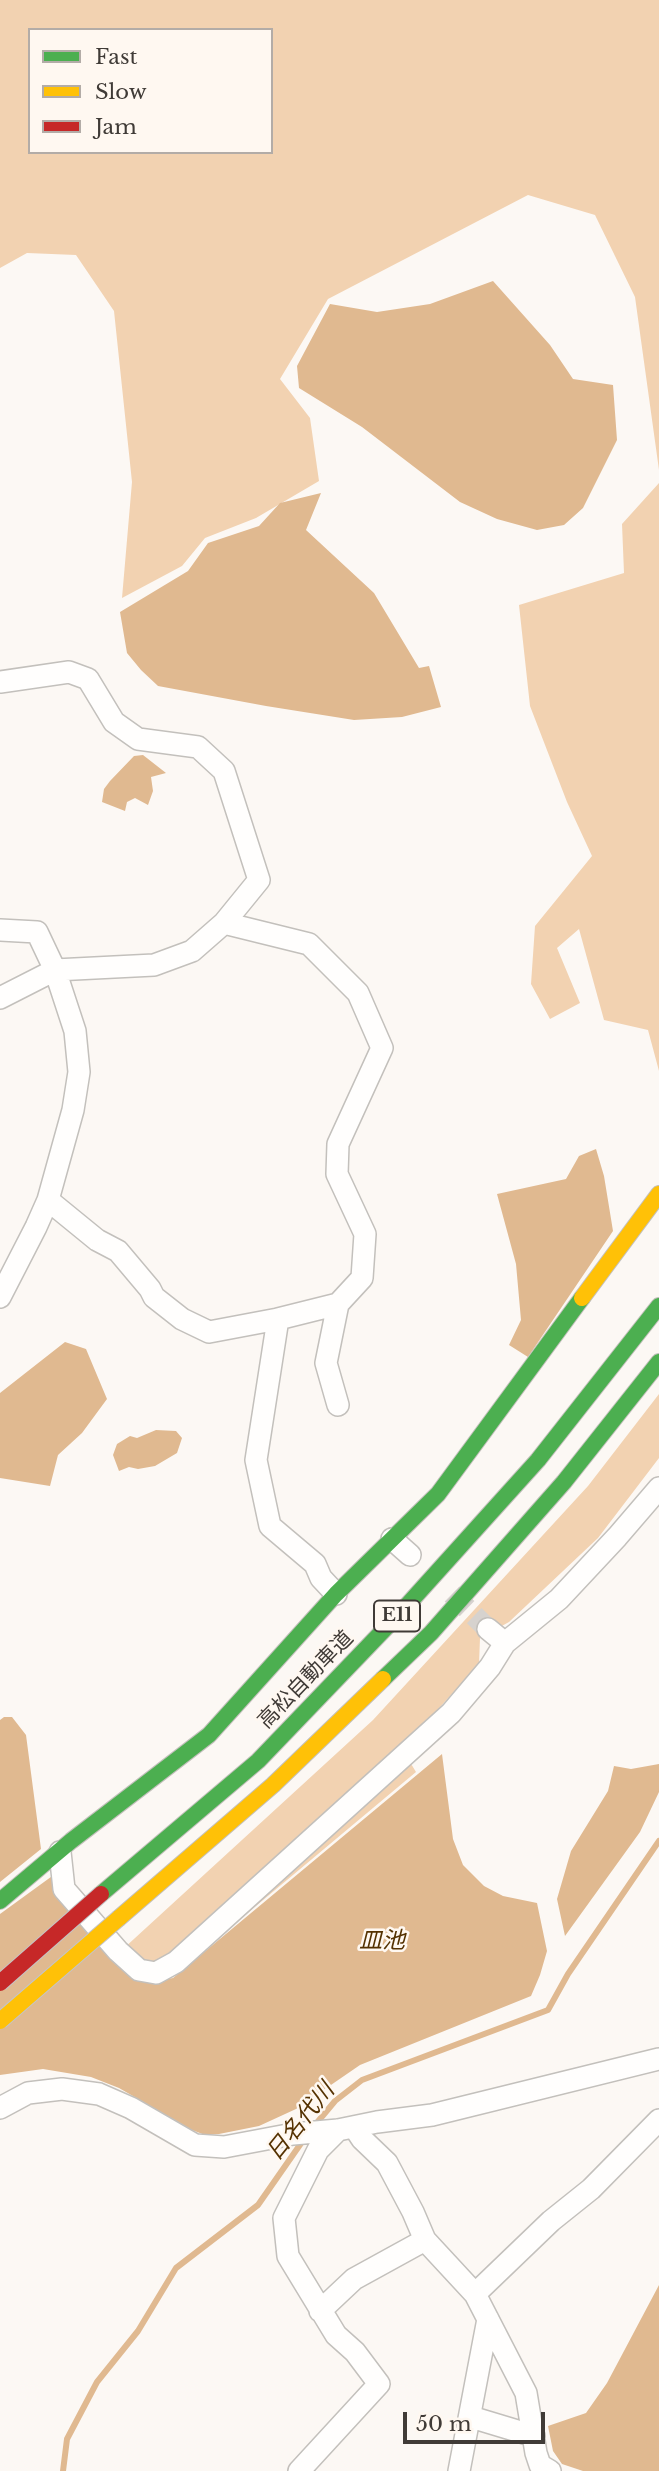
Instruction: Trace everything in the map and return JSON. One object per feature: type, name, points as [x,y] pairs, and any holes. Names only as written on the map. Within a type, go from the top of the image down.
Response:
[{"type":"main road","points":[[0,1901],[71,1841],[209,1735],[336,1594],[438,1494],[659,1194]]},
{"type":"main road","name":"高松自動車道","points":[[0,1983],[258,1761],[401,1612],[538,1460],[659,1306]]},
{"type":"main road","name":"E11","points":[[0,2021],[274,1785],[431,1633],[564,1482],[659,1362]]},
{"type":"street","points":[[0,682],[69,672],[88,679],[114,722],[138,739],[198,747],[224,771],[260,880],[224,923],[192,951],[154,965],[55,970],[0,998]]},
{"type":"street","points":[[224,923],[309,944],[358,993],[382,1048],[338,1144],[337,1174],[365,1234],[362,1278],[338,1304],[326,1363],[338,1405]]},
{"type":"street","points":[[0,930],[37,932],[55,970],[75,1031],[79,1072],[73,1110],[48,1200],[0,1297]]},
{"type":"street","points":[[48,1200],[97,1240],[118,1251],[154,1297],[182,1320],[209,1332],[338,1304]]},
{"type":"street","points":[[278,1319],[256,1460],[270,1526],[314,1564],[321,1578],[336,1594]]},
{"type":"street","points":[[61,1852],[64,1889],[118,1951],[139,1970],[156,1973],[176,1962],[417,1747],[451,1713],[490,1667],[505,1643],[559,1599],[659,1488]]},
{"type":"street","points":[[392,1539],[410,1555]]},
{"type":"street","points":[[488,1629],[505,1643]]},
{"type":"street","points":[[1,2106],[28,2093],[62,2089],[99,2094],[131,2108],[195,2145],[224,2147],[293,2134],[432,2115],[659,2059]]},
{"type":"street","points":[[475,2294],[551,2221],[591,2189],[659,2120]]},
{"type":"street","points":[[337,2129],[362,2139],[387,2163],[425,2240],[475,2294],[526,2393],[536,2453],[540,2465],[550,2471]]},
{"type":"street","points":[[299,2471],[379,2384],[355,2352],[336,2335],[288,2256],[284,2218],[318,2150],[337,2129]]},
{"type":"street","points":[[320,2311],[354,2279],[425,2240]]},
{"type":"street","points":[[459,2471],[488,2319]]},
{"type":"street","points":[[471,2417],[534,2436]]},
{"type":"shaded area","points":[[0,0],[659,0],[659,470],[635,297],[595,215],[528,195],[328,299],[280,379],[310,418],[319,481],[256,518],[205,538],[182,566],[122,598],[132,482],[114,311],[76,255],[27,253],[0,268]]},
{"type":"shaded area","points":[[659,483],[659,1071],[648,1030],[604,1020],[579,929],[557,948],[580,1003],[550,1019],[531,984],[535,926],[592,856],[567,802],[530,706],[519,605],[624,573],[622,524]]},
{"type":"shaded area","points":[[659,1394],[659,1458],[598,1538],[509,1622],[480,1638],[479,1664],[402,1749],[416,1772],[195,1957],[147,1966],[123,1949],[373,1720],[588,1486]]},
{"type":"water","points":[[493,281],[550,345],[573,379],[613,385],[617,440],[583,508],[564,525],[537,530],[497,519],[460,502],[362,427],[299,388],[297,366],[330,304],[377,312],[430,304]]},
{"type":"water","points":[[321,493],[306,530],[374,593],[419,668],[429,666],[441,707],[402,717],[354,720],[158,686],[127,653],[120,612],[188,571],[208,543],[259,526],[280,503]]},
{"type":"water","points":[[143,755],[166,773],[151,777],[153,791],[148,805],[135,798],[127,802],[125,811],[102,802],[104,789],[110,781],[134,756]]},
{"type":"water","points":[[596,1149],[604,1176],[613,1231],[528,1357],[509,1345],[521,1320],[516,1264],[497,1194],[566,1179],[579,1156]]},
{"type":"water","points":[[65,1342],[86,1349],[107,1399],[82,1433],[58,1455],[50,1486],[0,1478],[0,1393]]},
{"type":"water","points":[[156,1430],[176,1431],[182,1438],[177,1453],[155,1466],[138,1469],[129,1467],[119,1471],[113,1455],[117,1444],[130,1436],[137,1438]]},
{"type":"water","points":[[12,1717],[26,1735],[41,1849],[0,1882],[0,1720]]},
{"type":"water","name":"皿池","points":[[442,1754],[453,1839],[463,1865],[484,1886],[503,1896],[537,1903],[547,1951],[531,1996],[360,2065],[296,2109],[259,2126],[219,2134],[205,2135],[192,2130],[119,2088],[91,2077],[43,2069],[0,2075],[0,1914],[55,1874],[156,1981],[173,1978]]},
{"type":"water","points":[[659,1764],[659,1792],[640,1832],[565,1936],[557,1899],[571,1851],[608,1791],[614,1766],[631,1769]]},
{"type":"water","points":[[659,2285],[659,2471],[583,2471],[562,2464],[553,2451],[548,2426],[586,2413],[607,2383]]},
{"type":"waterway","name":"日名代川","points":[[315,2125],[335,2101],[362,2080],[548,2010],[568,1974],[659,1841]]},
{"type":"waterway","name":"日名代川","points":[[63,2471],[67,2439],[97,2382],[138,2331],[176,2268],[258,2205],[304,2139]]},
{"type":"tunnel","points":[[452,1594],[488,1629]]},
{"type":"traffic: fast","points":[[0,1901],[71,1841],[209,1735],[336,1594],[438,1494],[582,1298]]},
{"type":"traffic: fast","points":[[101,1894],[258,1761],[401,1612],[538,1460],[659,1306]]},
{"type":"traffic: fast","points":[[383,1679],[431,1633],[564,1482],[659,1362]]},
{"type":"traffic: slow","points":[[582,1298],[659,1194]]},
{"type":"traffic: slow","points":[[119,1918],[273,1785],[383,1679]]},
{"type":"traffic: slow","points":[[0,2021],[119,1918]]},
{"type":"traffic: jam","points":[[0,1983],[101,1894]]}]
